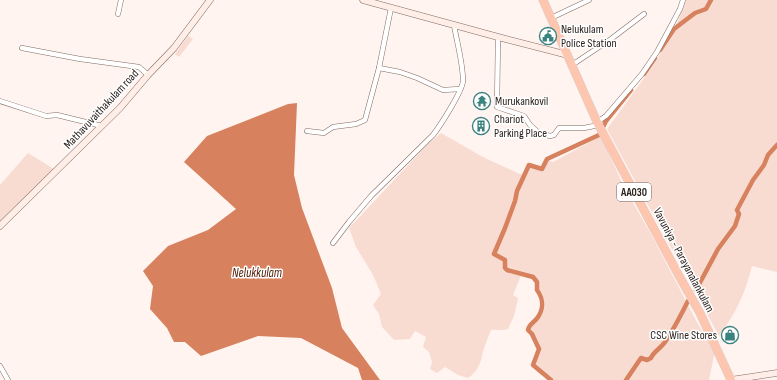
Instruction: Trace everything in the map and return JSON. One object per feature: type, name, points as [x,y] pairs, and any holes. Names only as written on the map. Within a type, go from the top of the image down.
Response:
[{"type":"highway","name":"Vavuniya - Parayanalankulam","points":[[544,0],[598,123],[700,313],[731,380]]},
{"type":"street","points":[[118,14],[121,0]]},
{"type":"street","name":"Mathavuvaithakulam road","points":[[0,226],[102,126],[174,48],[210,0]]},
{"type":"street","points":[[363,0],[568,55]]},
{"type":"street","points":[[551,18],[589,0]]},
{"type":"street","points":[[498,37],[497,107],[524,116],[530,125],[539,133],[550,136],[554,135],[559,128],[584,128],[598,123],[606,116],[642,74],[657,52],[680,9],[682,0]]},
{"type":"street","points":[[307,131],[324,133],[333,127],[356,124],[365,120],[379,68],[391,8]]},
{"type":"street","points":[[572,65],[611,39],[644,14]]},
{"type":"street","points":[[333,243],[371,196],[433,135],[440,126],[463,82],[462,67],[454,25]]},
{"type":"street","points":[[22,48],[80,59],[139,67],[148,75]]},
{"type":"street","points":[[379,68],[400,72],[443,90],[460,89]]},
{"type":"street","points":[[0,101],[46,116],[57,115],[102,126]]},
{"type":"street","points":[[0,366],[8,380]]},
{"type":"street","points":[[731,380],[777,373]]},
{"type":"shaded area","points":[[686,0],[777,0],[777,272],[752,266],[739,303],[719,336],[607,129],[655,63],[678,21]]},
{"type":"shaded area","points":[[188,36],[193,39],[179,57],[175,54]]},
{"type":"shaded area","points":[[441,133],[483,157],[525,175],[530,167],[543,170],[548,160],[553,162],[601,136],[624,187],[651,234],[699,326],[715,351],[709,380],[548,380],[535,364],[540,348],[530,329],[543,308],[544,303],[542,294],[533,276],[522,273],[513,295],[518,298],[514,316],[508,329],[491,330],[479,364],[475,372],[468,378],[458,375],[445,367],[437,373],[430,369],[432,362],[429,352],[423,347],[426,337],[415,331],[410,339],[394,340],[382,327],[379,314],[373,305],[381,294],[373,275],[356,247],[349,228],[428,144]]},
{"type":"shaded area","points":[[28,153],[54,169],[2,222],[0,221],[0,185]]},
{"type":"water","name":"Nelukkulam","points":[[297,103],[294,175],[302,208],[332,288],[342,328],[380,380],[362,380],[358,368],[301,338],[258,336],[201,356],[185,342],[174,342],[167,328],[150,309],[153,286],[143,271],[168,246],[208,230],[236,209],[184,162],[207,136],[288,104]]},
{"type":"waterway","points":[[660,50],[674,29],[695,13],[706,9],[711,0]]},
{"type":"waterway","points":[[644,74],[655,58]]},
{"type":"waterway","points":[[551,380],[533,365],[539,349],[532,334],[528,330],[540,314],[542,307],[541,296],[537,290],[537,282],[533,277],[507,270],[505,268],[505,260],[494,254],[515,201],[517,191],[529,165],[542,169],[547,159],[599,135],[606,121],[631,90]]},
{"type":"waterway","points":[[696,290],[718,249],[735,226],[739,214],[737,210],[753,180],[764,165],[768,155],[777,145]]},
{"type":"waterway","points":[[626,380],[641,358],[647,360],[651,358],[663,344],[688,301]]},
{"type":"place","name":"Nelukulam Police Station","points":[[548,36]]},
{"type":"place","name":"Murukankovil","points":[[482,101]]},
{"type":"place","name":"Chariot Parking Place","points":[[481,126]]},
{"type":"place","name":"CSC Wine Stores","points":[[730,335]]}]
